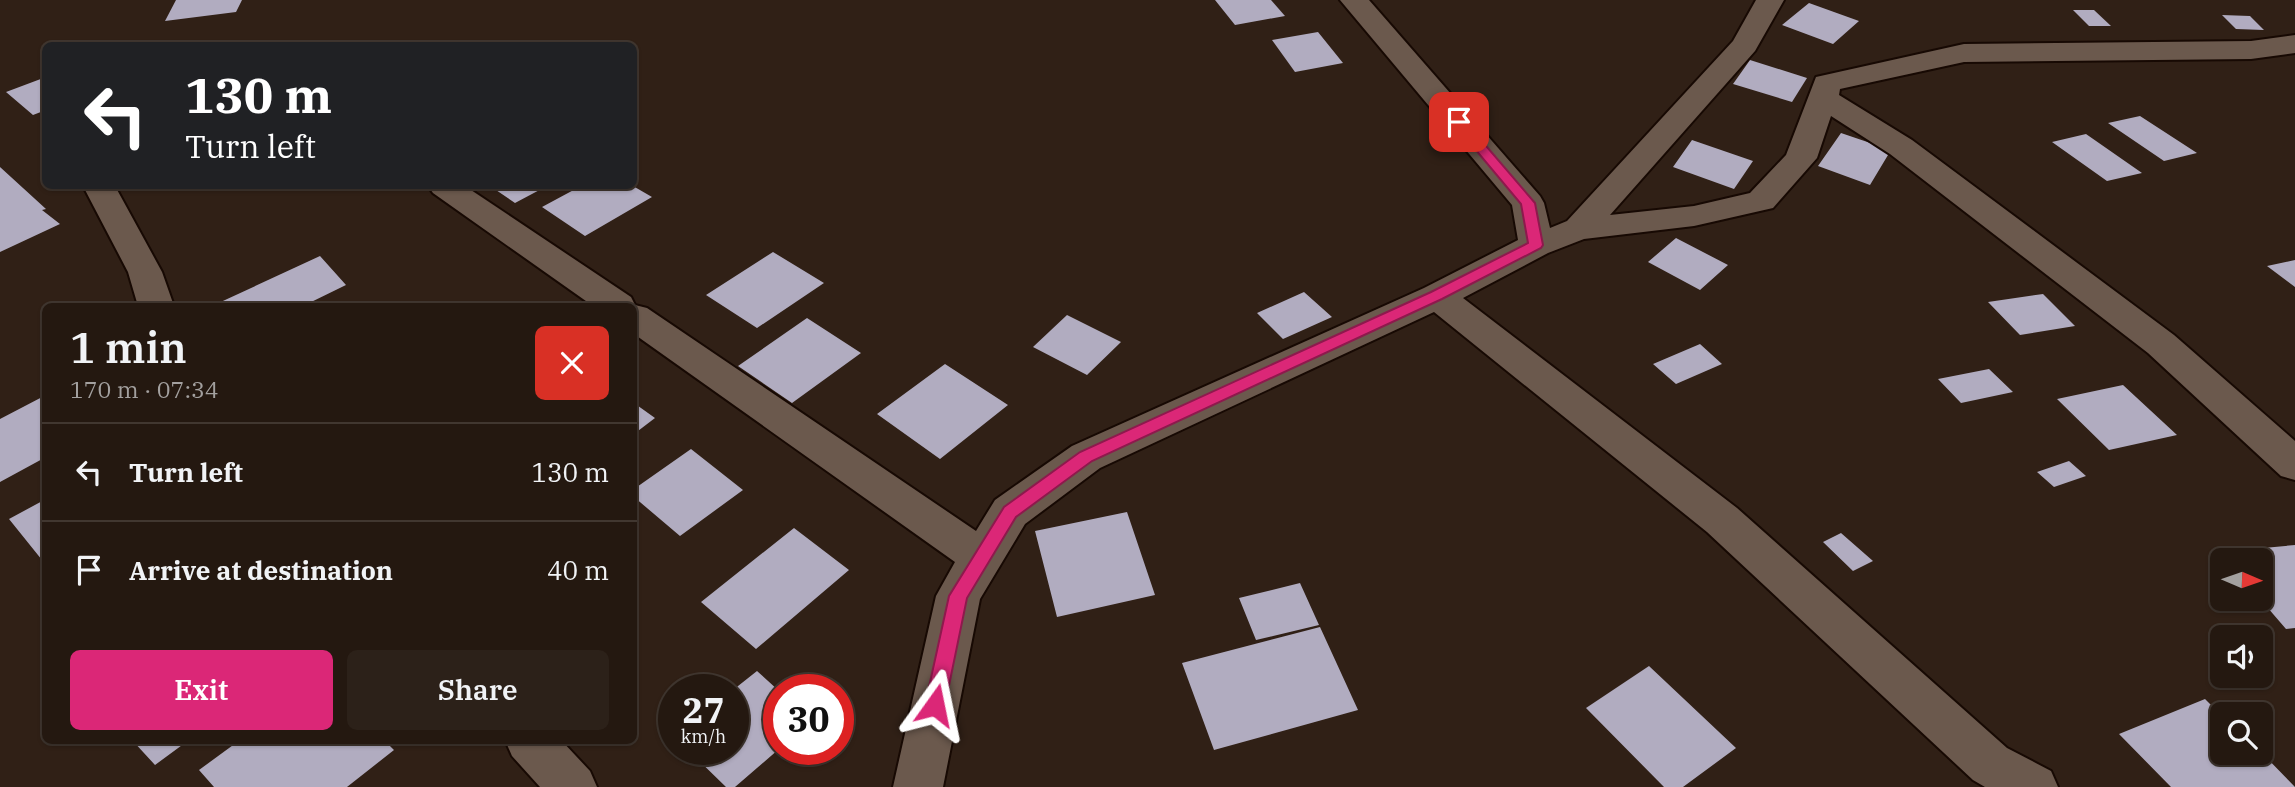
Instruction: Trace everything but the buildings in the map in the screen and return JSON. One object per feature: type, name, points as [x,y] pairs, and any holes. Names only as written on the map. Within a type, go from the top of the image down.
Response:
[{"type":"street","points":[[1354,0],[1528,203],[1536,245]]},
{"type":"street","points":[[1579,229],[1745,45],[1770,0]]},
{"type":"street","points":[[918,787],[958,596],[1010,512],[1086,457],[1437,296],[1536,245],[1579,229],[1695,216],[1761,201],[1801,158],[1824,98],[1826,83],[1964,53],[2251,50],[2295,44]]},
{"type":"street","points":[[1824,98],[1901,147],[2161,344],[2295,465]]},
{"type":"street","points":[[108,189],[145,272],[155,303]]},
{"type":"street","points":[[448,189],[614,303]]},
{"type":"street","points":[[1437,296],[1722,520],[1990,764],[2033,787]]},
{"type":"street","points":[[637,319],[982,558]]},
{"type":"street","points":[[533,744],[572,787]]},
{"type":"route","points":[[935,705],[958,596],[1010,512],[1086,457],[1437,296],[1536,245],[1528,203],[1459,122]]}]
